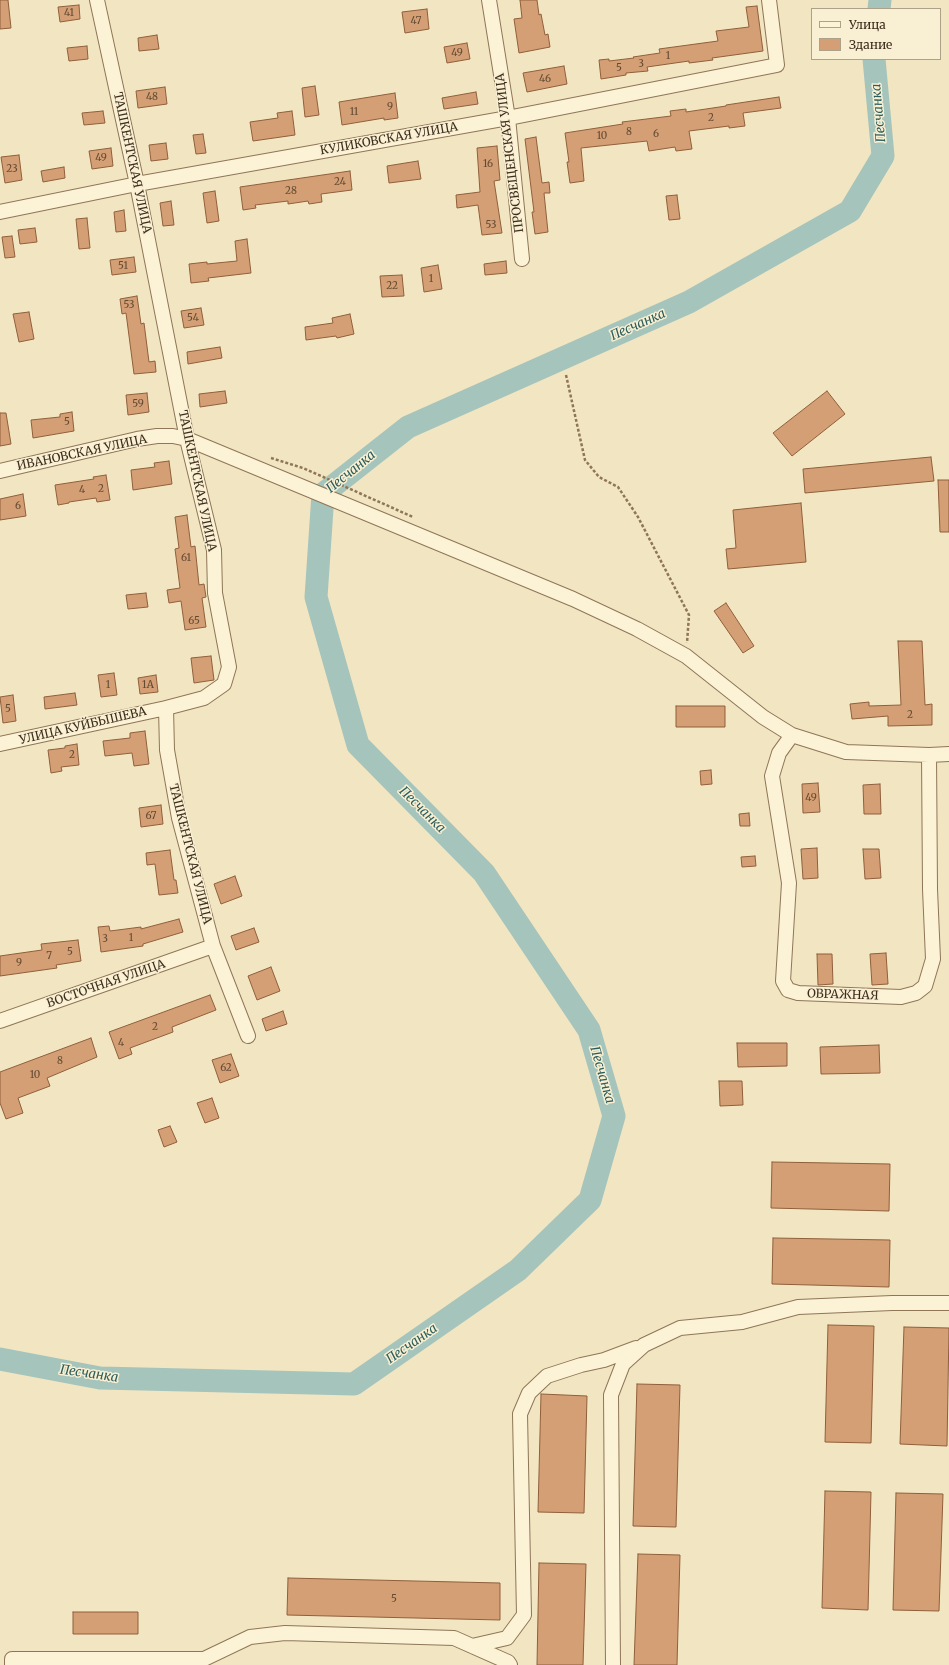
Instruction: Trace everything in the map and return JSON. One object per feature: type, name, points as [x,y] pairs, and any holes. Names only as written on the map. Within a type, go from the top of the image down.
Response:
[{"type":"street","name":"ТАШКЕНТСКАЯ УЛИЦА","points":[[97,0],[137,184],[188,438],[214,550],[215,593],[229,668],[224,684],[204,698],[166,708],[167,750],[179,818],[213,946],[248,1036]]},
{"type":"street","name":"ПРОСВЕЩЕНСКАЯ УЛИЦА","points":[[489,0],[508,118],[522,259]]},
{"type":"street","name":"КУЛИКОВСКАЯ УЛИЦА","points":[[0,212],[137,184],[508,118],[777,65],[769,0]]},
{"type":"street","name":"ИВАНОВСКАЯ УЛИЦА","points":[[0,471],[137,439],[162,436],[188,438],[573,599],[637,629],[686,656],[763,717],[792,735],[846,752],[930,755],[949,754]]},
{"type":"street","name":"УЛИЦА КУЙБЫШЕВА","points":[[0,744],[166,708]]},
{"type":"street","name":"ОВРАЖНАЯ","points":[[792,735],[779,753],[772,776],[789,883],[783,981],[788,990],[798,993],[901,997],[916,993],[925,986],[933,960],[930,889],[930,755]]},
{"type":"street","name":"ВОСТОЧНАЯ УЛИЦА","points":[[0,1021],[213,946]]},
{"type":"street","points":[[472,1646],[507,1638],[524,1615],[520,1414],[529,1393],[548,1376],[581,1365],[604,1360],[644,1345],[680,1328],[742,1322],[798,1307],[892,1303],[949,1303]]},
{"type":"street","points":[[613,1665],[611,1395],[623,1364],[644,1345]]},
{"type":"street","points":[[12,1665],[12,1659],[204,1659],[250,1637],[285,1633],[454,1638],[508,1662],[510,1665]]},
{"type":"path","points":[[566,375],[585,460],[599,477],[618,487],[638,517],[689,615],[686,656]]},
{"type":"path","points":[[303,468],[410,516]]},
{"type":"building","points":[[0,0],[8,0],[11,28],[0,29]]},
{"type":"building","points":[[520,0],[537,0],[539,15],[541,14],[545,35],[548,34],[550,47],[519,53],[514,19],[522,18]]},
{"type":"building","points":[[79,5],[80,19],[60,22],[58,7]]},
{"type":"building","points":[[757,6],[763,51],[712,58],[713,60],[689,63],[689,61],[647,67],[648,71],[626,73],[626,75],[601,79],[599,60],[609,59],[609,61],[634,58],[633,57],[660,53],[659,49],[718,41],[716,31],[749,27],[746,7]]},
{"type":"building","points":[[427,9],[429,29],[405,33],[402,12]]},
{"type":"building","points":[[157,35],[159,49],[139,51],[138,38]]},
{"type":"building","points":[[467,43],[470,59],[447,63],[444,47]]},
{"type":"building","points":[[87,46],[88,59],[69,61],[67,48]]},
{"type":"building","points":[[564,66],[567,84],[527,92],[523,73]]},
{"type":"building","points":[[315,86],[319,115],[305,117],[302,88]]},
{"type":"building","points":[[165,87],[167,104],[138,108],[136,91]]},
{"type":"building","points":[[476,92],[478,104],[444,109],[442,98]]},
{"type":"building","points":[[395,93],[398,118],[384,120],[384,118],[342,125],[339,102]]},
{"type":"building","points":[[779,97],[781,108],[743,113],[745,126],[729,128],[729,126],[689,131],[692,149],[676,151],[675,147],[649,151],[647,141],[581,148],[584,181],[570,183],[565,133],[623,124],[622,122],[671,116],[670,111],[686,109],[686,112]]},
{"type":"building","points":[[103,111],[105,123],[84,125],[82,113]]},
{"type":"building","points":[[292,111],[295,135],[253,141],[250,122],[278,118],[277,113]]},
{"type":"building","points":[[203,134],[206,153],[196,154],[193,135]]},
{"type":"building","points":[[536,137],[542,183],[549,182],[550,193],[544,193],[548,232],[535,234],[532,212],[534,212],[525,139]]},
{"type":"building","points":[[166,143],[168,159],[151,161],[149,145]]},
{"type":"building","points":[[497,146],[500,180],[494,181],[502,233],[482,235],[478,205],[457,208],[456,195],[480,192],[477,148]]},
{"type":"building","points":[[111,148],[113,166],[92,169],[89,151]]},
{"type":"building","points":[[19,155],[22,180],[5,183],[1,157]]},
{"type":"building","points":[[418,161],[421,179],[389,183],[387,166]]},
{"type":"building","points":[[64,167],[65,178],[43,182],[41,171]]},
{"type":"building","points":[[350,171],[352,190],[321,194],[322,202],[309,204],[308,201],[288,204],[288,201],[255,205],[256,208],[243,210],[240,187]]},
{"type":"building","points":[[215,191],[219,221],[207,223],[203,193]]},
{"type":"building","points":[[677,195],[680,219],[669,220],[666,196]]},
{"type":"building","points":[[171,201],[174,225],[163,226],[160,203]]},
{"type":"building","points":[[124,210],[126,231],[116,232],[114,212]]},
{"type":"building","points":[[87,218],[90,248],[79,249],[76,219]]},
{"type":"building","points":[[35,228],[37,242],[20,244],[18,230]]},
{"type":"building","points":[[12,236],[15,257],[5,258],[2,237]]},
{"type":"building","points":[[247,239],[251,273],[208,278],[209,281],[191,283],[189,264],[237,261],[235,241]]},
{"type":"building","points":[[134,257],[136,272],[112,275],[110,260]]},
{"type":"building","points":[[506,261],[507,273],[485,275],[484,264]]},
{"type":"building","points":[[438,265],[442,289],[424,292],[421,268]]},
{"type":"building","points":[[402,275],[404,296],[382,297],[380,276]]},
{"type":"building","points":[[137,296],[141,324],[144,323],[149,362],[155,361],[156,372],[134,374],[126,313],[122,314],[120,299]]},
{"type":"building","points":[[201,308],[204,325],[184,328],[181,311]]},
{"type":"building","points":[[29,312],[34,339],[19,342],[13,314]]},
{"type":"building","points":[[350,314],[354,334],[337,338],[336,336],[306,340],[305,327],[333,323],[332,318]]},
{"type":"building","points":[[220,347],[222,358],[188,364],[187,352]]},
{"type":"building","points":[[225,391],[227,403],[200,407],[199,394]]},
{"type":"building","points":[[827,391],[845,414],[792,456],[773,433]]},
{"type":"building","points":[[147,393],[149,412],[128,415],[126,395]]},
{"type":"building","points":[[72,412],[74,431],[33,438],[31,420],[60,417],[60,414]]},
{"type":"building","points":[[0,413],[6,413],[11,444],[0,446]]},
{"type":"building","points":[[931,457],[934,481],[805,493],[803,469]]},
{"type":"building","points":[[169,461],[172,484],[133,490],[131,470],[155,467],[154,463]]},
{"type":"building","points":[[106,475],[110,500],[97,502],[96,498],[58,505],[55,485],[94,479],[93,477]]},
{"type":"building","points":[[938,480],[949,480],[949,532],[940,532]]},
{"type":"building","points":[[23,494],[26,516],[0,520],[0,499]]},
{"type":"building","points":[[801,503],[806,562],[728,569],[726,549],[736,548],[733,510]]},
{"type":"building","points":[[187,515],[191,547],[195,546],[199,585],[204,584],[206,597],[202,598],[206,627],[185,630],[181,601],[169,603],[167,590],[180,588],[175,549],[179,548],[175,517]]},
{"type":"building","points":[[146,593],[148,607],[128,609],[126,595]]},
{"type":"building","points":[[726,603],[754,646],[743,653],[714,611]]},
{"type":"building","points":[[898,641],[922,641],[925,705],[932,704],[932,725],[888,726],[888,716],[852,719],[850,704],[869,702],[869,706],[901,705]]},
{"type":"building","points":[[211,656],[214,680],[194,683],[191,658]]},
{"type":"building","points":[[114,673],[117,695],[101,697],[98,675]]},
{"type":"building","points":[[156,675],[158,692],[140,694],[138,678]]},
{"type":"building","points":[[75,693],[77,705],[45,709],[44,697]]},
{"type":"building","points":[[13,695],[16,721],[3,723],[0,697]]},
{"type":"building","points":[[676,706],[725,706],[725,727],[676,727]]},
{"type":"building","points":[[145,731],[149,764],[134,766],[132,753],[105,756],[103,741],[130,738],[130,733]]},
{"type":"building","points":[[77,744],[79,765],[61,767],[62,771],[51,773],[48,750],[65,748],[65,746]]},
{"type":"building","points":[[711,770],[712,784],[701,785],[700,771]]},
{"type":"building","points":[[818,783],[820,812],[803,813],[802,784]]},
{"type":"building","points":[[880,784],[881,814],[864,814],[863,785]]},
{"type":"building","points":[[161,805],[163,824],[141,827],[139,808]]},
{"type":"building","points":[[749,813],[750,826],[740,826],[739,814]]},
{"type":"building","points":[[817,848],[818,878],[803,879],[801,849]]},
{"type":"building","points":[[863,849],[879,849],[881,878],[865,879]]},
{"type":"building","points":[[170,850],[174,880],[176,880],[178,893],[159,895],[155,864],[147,865],[146,853]]},
{"type":"building","points":[[755,856],[756,866],[742,867],[741,857]]},
{"type":"building","points":[[235,876],[242,896],[221,904],[214,884]]},
{"type":"building","points":[[179,919],[183,932],[143,944],[143,946],[101,952],[98,927],[109,926],[110,931],[141,927],[141,929]]},
{"type":"building","points":[[254,928],[259,942],[236,950],[231,936]]},
{"type":"building","points":[[78,940],[81,961],[56,965],[57,968],[0,976],[0,956],[42,950],[41,944]]},
{"type":"building","points":[[886,953],[888,984],[872,985],[870,954]]},
{"type":"building","points":[[817,954],[832,954],[833,984],[818,985]]},
{"type":"building","points":[[271,967],[280,991],[257,1000],[248,976]]},
{"type":"building","points":[[210,995],[216,1010],[172,1027],[173,1032],[130,1048],[132,1054],[119,1059],[109,1032]]},
{"type":"building","points":[[283,1011],[287,1024],[266,1031],[262,1019]]},
{"type":"building","points":[[91,1038],[97,1057],[47,1078],[50,1086],[18,1098],[23,1113],[6,1119],[0,1103],[0,1072]]},
{"type":"building","points":[[737,1043],[787,1043],[787,1066],[738,1067]]},
{"type":"building","points":[[879,1045],[880,1073],[821,1074],[820,1047]]},
{"type":"building","points":[[231,1054],[239,1076],[220,1083],[212,1060]]},
{"type":"building","points":[[719,1081],[742,1081],[743,1105],[720,1106]]},
{"type":"building","points":[[212,1098],[219,1118],[205,1123],[197,1103]]},
{"type":"building","points":[[170,1126],[177,1142],[164,1147],[158,1130]]},
{"type":"building","points":[[772,1162],[890,1164],[889,1211],[771,1208]]},
{"type":"building","points":[[773,1238],[890,1240],[889,1287],[772,1284]]},
{"type":"building","points":[[828,1325],[874,1326],[871,1443],[825,1442]]},
{"type":"building","points":[[904,1327],[949,1328],[947,1446],[900,1444]]},
{"type":"building","points":[[637,1384],[680,1385],[676,1527],[633,1526]]},
{"type":"building","points":[[541,1394],[587,1396],[584,1513],[538,1512]]},
{"type":"building","points":[[825,1491],[871,1492],[868,1610],[822,1608]]},
{"type":"building","points":[[896,1493],[943,1494],[939,1611],[893,1610]]},
{"type":"building","points":[[638,1554],[680,1555],[677,1665],[634,1665]]},
{"type":"building","points":[[539,1563],[586,1564],[583,1665],[537,1665]]},
{"type":"building","points":[[288,1578],[500,1583],[500,1620],[287,1615]]},
{"type":"building","points":[[73,1612],[138,1612],[138,1634],[73,1634]]},
{"type":"waterway","name":"Песчанка","points":[[879,8],[880,0]]},
{"type":"waterway","name":"Песчанка","points":[[0,1359],[100,1378],[354,1384],[518,1270],[590,1200],[614,1116],[589,1030],[484,873],[358,745],[316,597],[323,494],[408,427],[689,302],[850,211],[883,156],[874,60]]}]
